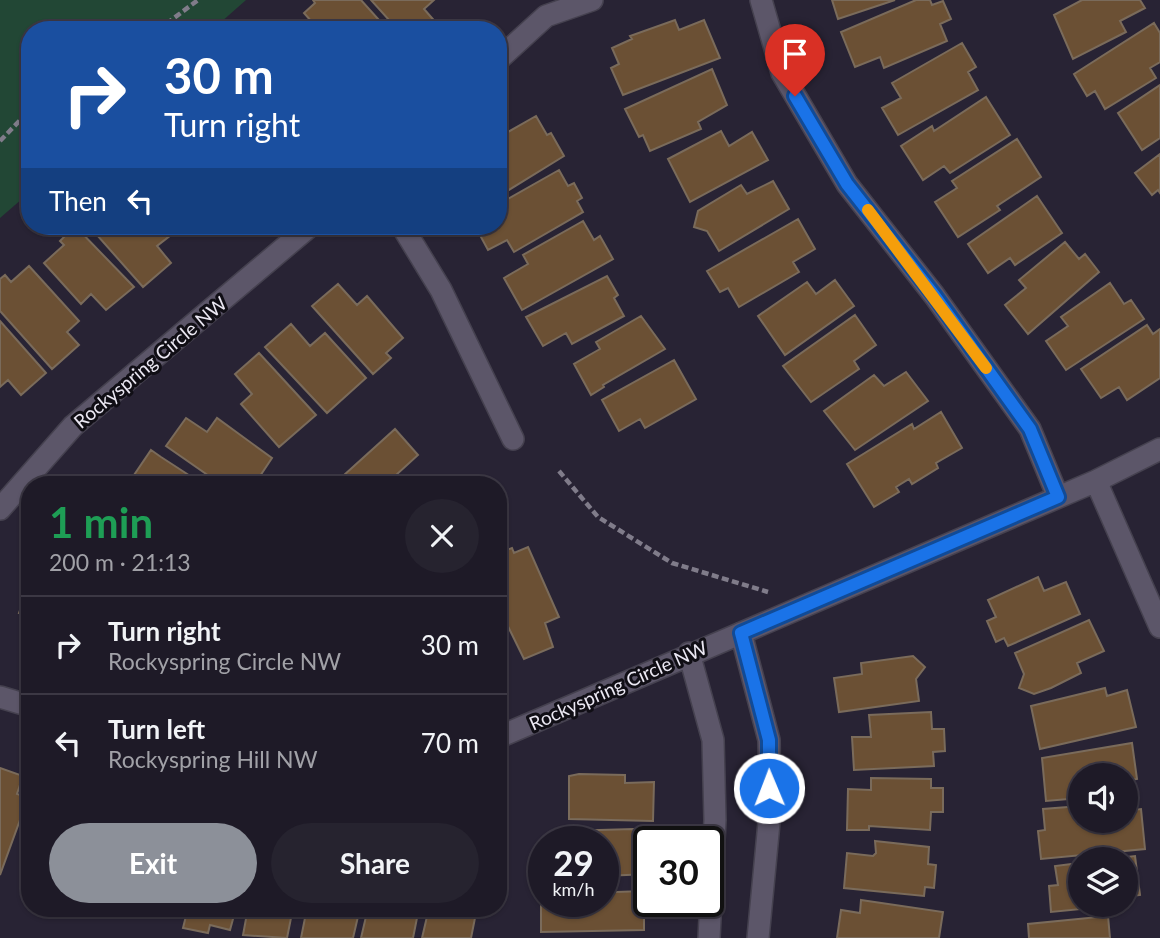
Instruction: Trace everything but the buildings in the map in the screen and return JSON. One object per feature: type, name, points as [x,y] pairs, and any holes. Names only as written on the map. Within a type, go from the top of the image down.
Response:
[{"type":"street","points":[[507,52],[546,16],[592,0]]},
{"type":"street","points":[[761,0],[782,74],[847,184],[934,295],[1030,429],[1058,497]]},
{"type":"street","name":"Rockyspring Circle NW","points":[[29,476],[73,426],[299,235]]},
{"type":"street","points":[[407,235],[441,290],[513,439]]},
{"type":"street","name":"Rockyspring Circle NW","points":[[507,733],[1096,481],[1160,449]]},
{"type":"street","points":[[1096,481],[1160,627]]},
{"type":"street","name":"Rockyspring Circle NW","points":[[0,509],[21,485]]},
{"type":"street","points":[[741,633],[769,740],[770,812],[758,938]]},
{"type":"street","points":[[690,653],[713,740],[715,820],[709,938]]},
{"type":"street","points":[[0,697],[21,703]]},
{"type":"path","points":[[170,21],[198,0]]},
{"type":"path","points":[[0,141],[21,119]]},
{"type":"path","points":[[559,471],[598,517],[672,563],[772,593]]},
{"type":"green space","points":[[0,0],[246,0],[222,21],[21,21],[21,200],[0,218]]},
{"type":"slow traffic","points":[[868,210],[986,368]]},
{"type":"route","points":[[769,788],[769,740],[741,633],[1058,497],[1030,429],[934,295],[847,184],[795,96]]}]
